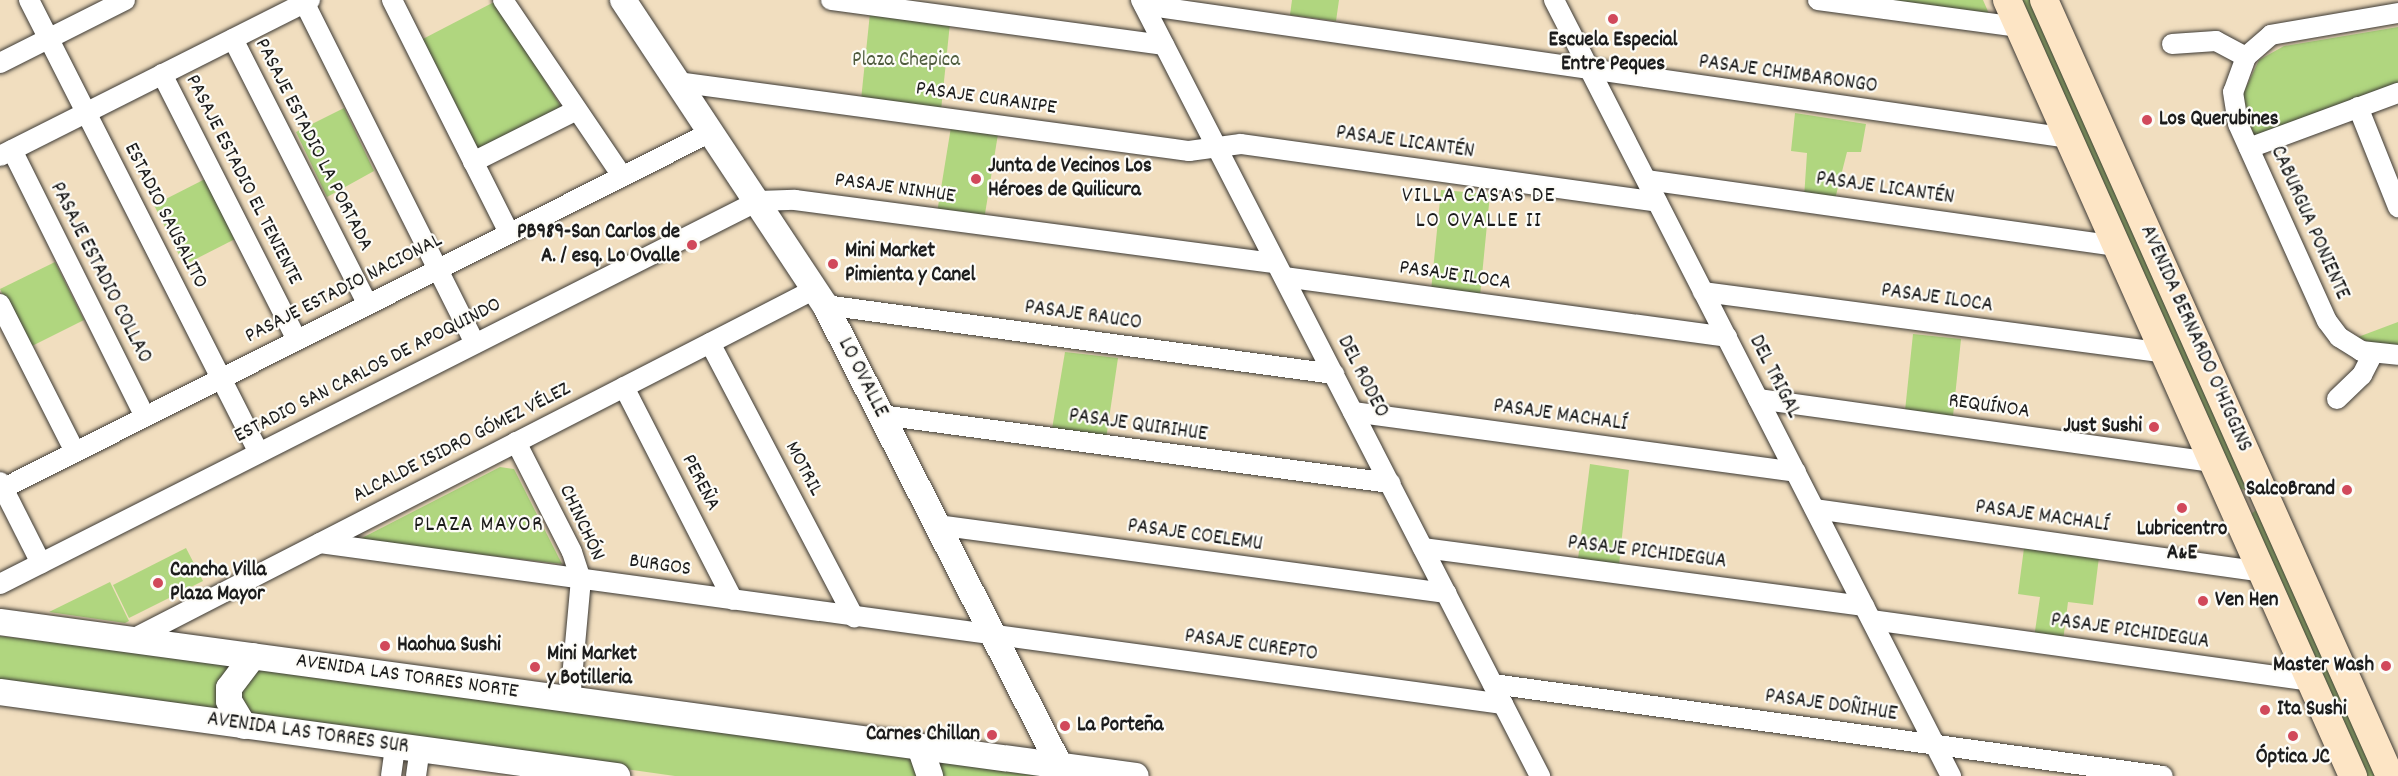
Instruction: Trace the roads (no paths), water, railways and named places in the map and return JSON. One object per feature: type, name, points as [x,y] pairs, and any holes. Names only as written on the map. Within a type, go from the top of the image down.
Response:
[{"type":"main road","name":"AVENIDA BERNARDO O'HIGGINS","points":[[2007,0],[2353,776]]},
{"type":"main road","name":"AVENIDA BERNARDO O'HIGGINS","points":[[2044,0],[2390,776]]},
{"type":"main road","points":[[2238,518],[2251,506],[2268,503]]},
{"type":"main road","points":[[2314,688],[2333,692],[2347,680]]},
{"type":"street","name":"ESTADIO SAUSALITO","points":[[29,0],[259,453]]},
{"type":"street","points":[[0,63],[125,0]]},
{"type":"street","points":[[392,0],[509,234]]},
{"type":"street","points":[[503,0],[622,176]]},
{"type":"street","name":"LO OVALLE","points":[[623,0],[820,297],[1063,771]]},
{"type":"street","points":[[831,0],[1164,45]]},
{"type":"street","name":"DEL TRIGAL","points":[[1554,0],[1951,776]]},
{"type":"street","points":[[1818,0],[2019,27]]},
{"type":"street","points":[[6,153],[306,1],[476,343]]},
{"type":"street","name":"DEL RODEO","points":[[1142,3],[1540,776]]},
{"type":"street","name":"PASAJE CHIMBARONGO","points":[[1142,3],[2069,138]]},
{"type":"street","points":[[2172,44],[2216,41],[2246,57],[2262,40],[2282,31],[2398,13]]},
{"type":"street","name":"PASAJE ESTADIO LA PORTADA","points":[[233,39],[368,305]]},
{"type":"street","name":"CABURGUA PONIENTE","points":[[2246,57],[2235,80],[2233,104],[2249,148],[2327,321],[2349,345],[2373,355]]},
{"type":"street","name":"PASAJE ESTADIO EL TENIENTE","points":[[162,74],[297,340]]},
{"type":"street","name":"PASAJE CURANIPE","points":[[677,82],[1189,151],[1217,147]]},
{"type":"street","points":[[2249,148],[2398,93]]},
{"type":"street","points":[[2358,107],[2398,207]]},
{"type":"street","points":[[473,162],[577,110]]},
{"type":"street","name":"PASAJE ESTADIO NACIONAL","points":[[1,487],[711,132]]},
{"type":"street","name":"PASAJE LICANTÉN","points":[[1217,147],[1241,144],[1657,202]]},
{"type":"street","name":"PASAJE ESTADIO COLLAO","points":[[6,153],[145,417]]},
{"type":"street","name":"PASAJE LICANTÉN","points":[[1647,180],[2117,246]]},
{"type":"street","name":"PASAJE NINHUE","points":[[758,201],[795,200],[1280,270]]},
{"type":"street","name":"ESTADIO SAN CARLOS DE APOQUINDO","points":[[0,584],[758,201]]},
{"type":"street","name":"PASAJE ILOCA","points":[[1280,270],[1727,337]]},
{"type":"street","name":"PASAJE ILOCA","points":[[1703,292],[2164,353]]},
{"type":"street","name":"ALCALDE ISIDRO GÓMEZ VÉLEZ","points":[[131,640],[710,343],[820,297]]},
{"type":"street","name":"PASAJE RAUCO","points":[[820,297],[1334,375]]},
{"type":"street","points":[[0,303],[75,452]]},
{"type":"street","name":"MOTRIL","points":[[710,343],[854,617]]},
{"type":"street","points":[[2337,399],[2362,375],[2373,355],[2398,355]]},
{"type":"street","name":"PEREÑA","points":[[624,387],[734,600]]},
{"type":"street","name":"REQUÍNOA","points":[[1758,399],[2213,462]]},
{"type":"street","name":"PASAJE MACHALÍ","points":[[1353,412],[1796,472]]},
{"type":"street","name":"PASAJE QUIRIHUE","points":[[881,415],[1390,483]]},
{"type":"street","name":"CHINCHÓN","points":[[516,442],[572,552],[581,579],[570,699]]},
{"type":"street","points":[[1,487],[41,563]]},
{"type":"street","name":"PASAJE MACHALÍ","points":[[1815,509],[2262,572]]},
{"type":"street","name":"PASAJE COELEMU","points":[[937,525],[1446,593]]},
{"type":"street","name":"BURGOS","points":[[320,543],[994,636]]},
{"type":"street","name":"PASAJE PICHIDEGUA","points":[[1423,548],[1868,613],[2314,688]]},
{"type":"street","name":"AVENIDA LAS TORRES NORTE","points":[[0,622],[920,747],[1063,771],[1136,776]]},
{"type":"street","name":"PASAJE CUREPTO","points":[[994,636],[1503,704]]},
{"type":"street","points":[[244,726],[229,701],[229,688],[253,656]]},
{"type":"street","name":"PASAJE DOÑIHUE","points":[[1493,684],[2163,776]]},
{"type":"street","name":"AVENIDA LAS TORRES SUR","points":[[0,692],[617,776]]},
{"type":"street","points":[[920,747],[930,776]]},
{"type":"street","points":[[391,776],[408,748]]},
{"type":"street","points":[[408,748],[416,776]]},
{"type":"place","name":"Escuela Especial Entre Peques","points":[[1613,19]]},
{"type":"place","name":"Los Querubines","points":[[2147,120]]},
{"type":"place","name":"Junta de Vecinos Los Héroes de Quilicura","points":[[976,179]]},
{"type":"place","name":"PB989-San Carlos de A. / esq. Lo Ovalle","points":[[692,245]]},
{"type":"place","name":"Mini Market Pimienta y Canel","points":[[833,264]]},
{"type":"place","name":"Just Sushi","points":[[2154,427]]},
{"type":"place","name":"SalcoBrand","points":[[2347,490]]},
{"type":"place","name":"Lubricentro A&E","points":[[2182,508]]},
{"type":"place","name":"Cancha Villa Plaza Mayor","points":[[158,583]]},
{"type":"place","name":"Ven Hen","points":[[2203,601]]},
{"type":"place","name":"Haohua Sushi","points":[[385,646]]},
{"type":"place","name":"Master Wash","points":[[2386,666]]},
{"type":"place","name":"Mini Market y Botilleria","points":[[535,667]]},
{"type":"place","name":"Ita Sushi","points":[[2265,710]]},
{"type":"place","name":"La Porteña","points":[[1065,726]]},
{"type":"place","name":"Carnes Chillan","points":[[992,735]]},
{"type":"place","name":"Óptica JC","points":[[2293,736]]},
{"type":"district","name":"VILLA CASAS DE LO OVALLE II","points":[[1479,208]]},
{"type":"district","name":"PLAZA MAYOR","points":[[479,526]]},
{"type":"park label","name":"Plaza Chepica","points":[[906,61]]}]
